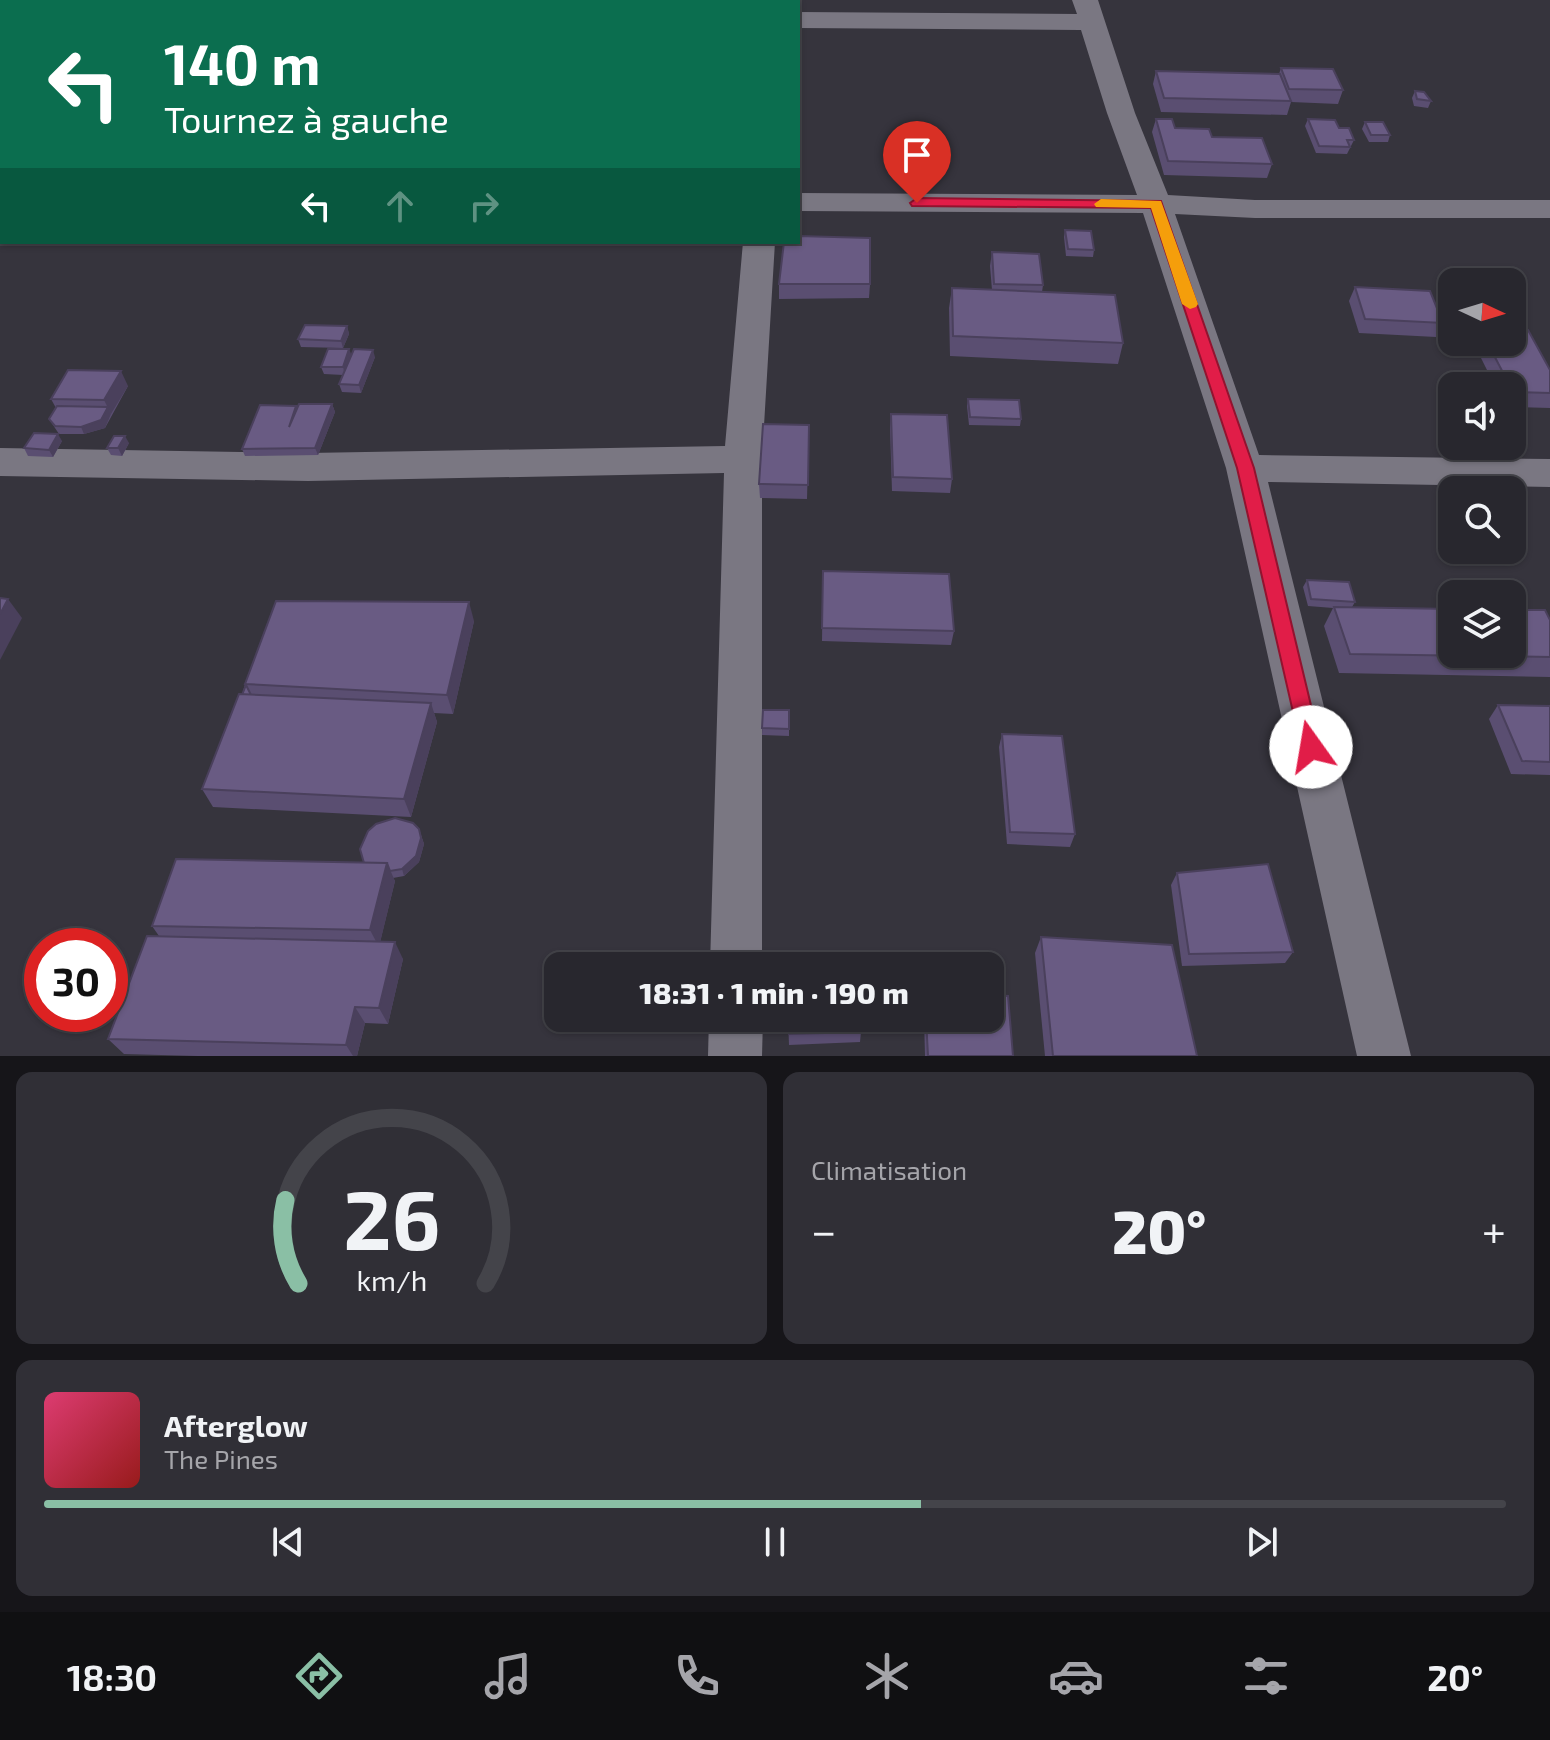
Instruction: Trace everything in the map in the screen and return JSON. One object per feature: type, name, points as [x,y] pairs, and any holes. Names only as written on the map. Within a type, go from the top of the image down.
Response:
[{"type":"street","points":[[800,20],[1089,11],[1121,113],[1156,204],[1245,468],[1384,1056]]},
{"type":"street","points":[[800,202],[1156,204],[1255,209],[1550,209]]},
{"type":"street","points":[[736,952],[743,459],[759,244]]},
{"type":"street","points":[[0,462],[308,467],[743,459]]},
{"type":"street","points":[[1245,468],[1550,473]]},
{"type":"street","points":[[735,1056],[736,1032]]},
{"type":"building","points":[[1281,68],[1333,69],[1343,90],[1289,89]]},
{"type":"building","points":[[1156,71],[1280,74],[1291,101],[1164,98]]},
{"type":"building","points":[[1415,91],[1424,92],[1431,101],[1417,99]]},
{"type":"building","points":[[1156,119],[1172,119],[1175,128],[1209,129],[1212,137],[1262,138],[1272,164],[1168,161]]},
{"type":"building","points":[[1308,119],[1335,120],[1339,128],[1349,128],[1354,140],[1347,140],[1350,147],[1319,146]]},
{"type":"building","points":[[1365,122],[1383,122],[1390,135],[1371,135]]},
{"type":"building","points":[[1065,230],[1091,231],[1094,250],[1068,249]]},
{"type":"building","points":[[800,236],[870,238],[870,284],[779,284],[784,244],[800,244]]},
{"type":"building","points":[[992,252],[1039,254],[1043,285],[994,284]]},
{"type":"building","points":[[1355,287],[1430,291],[1438,311],[1438,323],[1365,319]]},
{"type":"building","points":[[952,288],[1115,295],[1123,343],[953,336]]},
{"type":"building","points":[[305,325],[347,326],[341,341],[298,339]]},
{"type":"building","points":[[1528,330],[1550,370],[1550,393],[1526,392],[1526,372],[1503,372],[1494,356],[1526,356]]},
{"type":"building","points":[[328,349],[349,349],[343,367],[321,367]]},
{"type":"building","points":[[354,349],[373,350],[359,385],[339,384]]},
{"type":"building","points":[[68,370],[121,371],[104,400],[51,399]]},
{"type":"building","points":[[968,399],[1019,400],[1021,419],[970,417]]},
{"type":"building","points":[[299,404],[332,404],[315,448],[242,449],[260,405],[296,406],[289,427]]},
{"type":"building","points":[[57,406],[108,407],[101,420],[81,427],[55,426],[49,419]]},
{"type":"building","points":[[891,414],[947,415],[952,479],[893,477]]},
{"type":"building","points":[[763,424],[809,425],[808,485],[759,484]]},
{"type":"building","points":[[34,433],[58,434],[49,450],[24,448]]},
{"type":"building","points":[[114,436],[125,436],[118,448],[107,448]]},
{"type":"building","points":[[823,571],[949,574],[954,631],[822,628]]},
{"type":"building","points":[[1307,580],[1349,582],[1355,602],[1311,599]]},
{"type":"building","points":[[0,598],[8,599],[0,614]]},
{"type":"building","points":[[276,601],[469,602],[447,695],[245,684]]},
{"type":"building","points":[[1334,607],[1438,609],[1438,655],[1350,654]]},
{"type":"building","points":[[1526,610],[1545,610],[1550,620],[1550,657],[1526,657]]},
{"type":"building","points":[[246,685],[251,695],[242,695]]},
{"type":"building","points":[[239,694],[431,703],[404,799],[202,789]]},
{"type":"building","points":[[1498,705],[1550,706],[1550,762],[1522,761]]},
{"type":"building","points":[[763,710],[789,710],[789,729],[762,728]]},
{"type":"building","points":[[1002,734],[1062,736],[1075,834],[1010,832]]},
{"type":"building","points":[[395,818],[413,823],[419,829],[421,838],[416,856],[402,869],[390,871],[387,863],[364,863],[360,849],[368,831],[376,824]]},
{"type":"building","points":[[176,859],[387,863],[370,930],[152,926]]},
{"type":"building","points":[[1268,864],[1293,952],[1189,954],[1177,873]]},
{"type":"building","points":[[147,936],[395,942],[379,1008],[355,1007],[346,1045],[108,1039],[111,1032],[128,1032],[128,986]]},
{"type":"building","points":[[1041,937],[1172,945],[1197,1056],[1053,1056]]},
{"type":"building","points":[[1004,996],[1008,996],[1013,1056],[928,1056],[927,1032],[1004,1032]]},
{"type":"building","points":[[789,1032],[861,1032],[789,1034]]},
{"type":"slow traffic","points":[[1101,204],[1156,204],[1190,304]]},
{"type":"route","points":[[917,203],[1156,204],[1245,468],[1311,747]]}]
